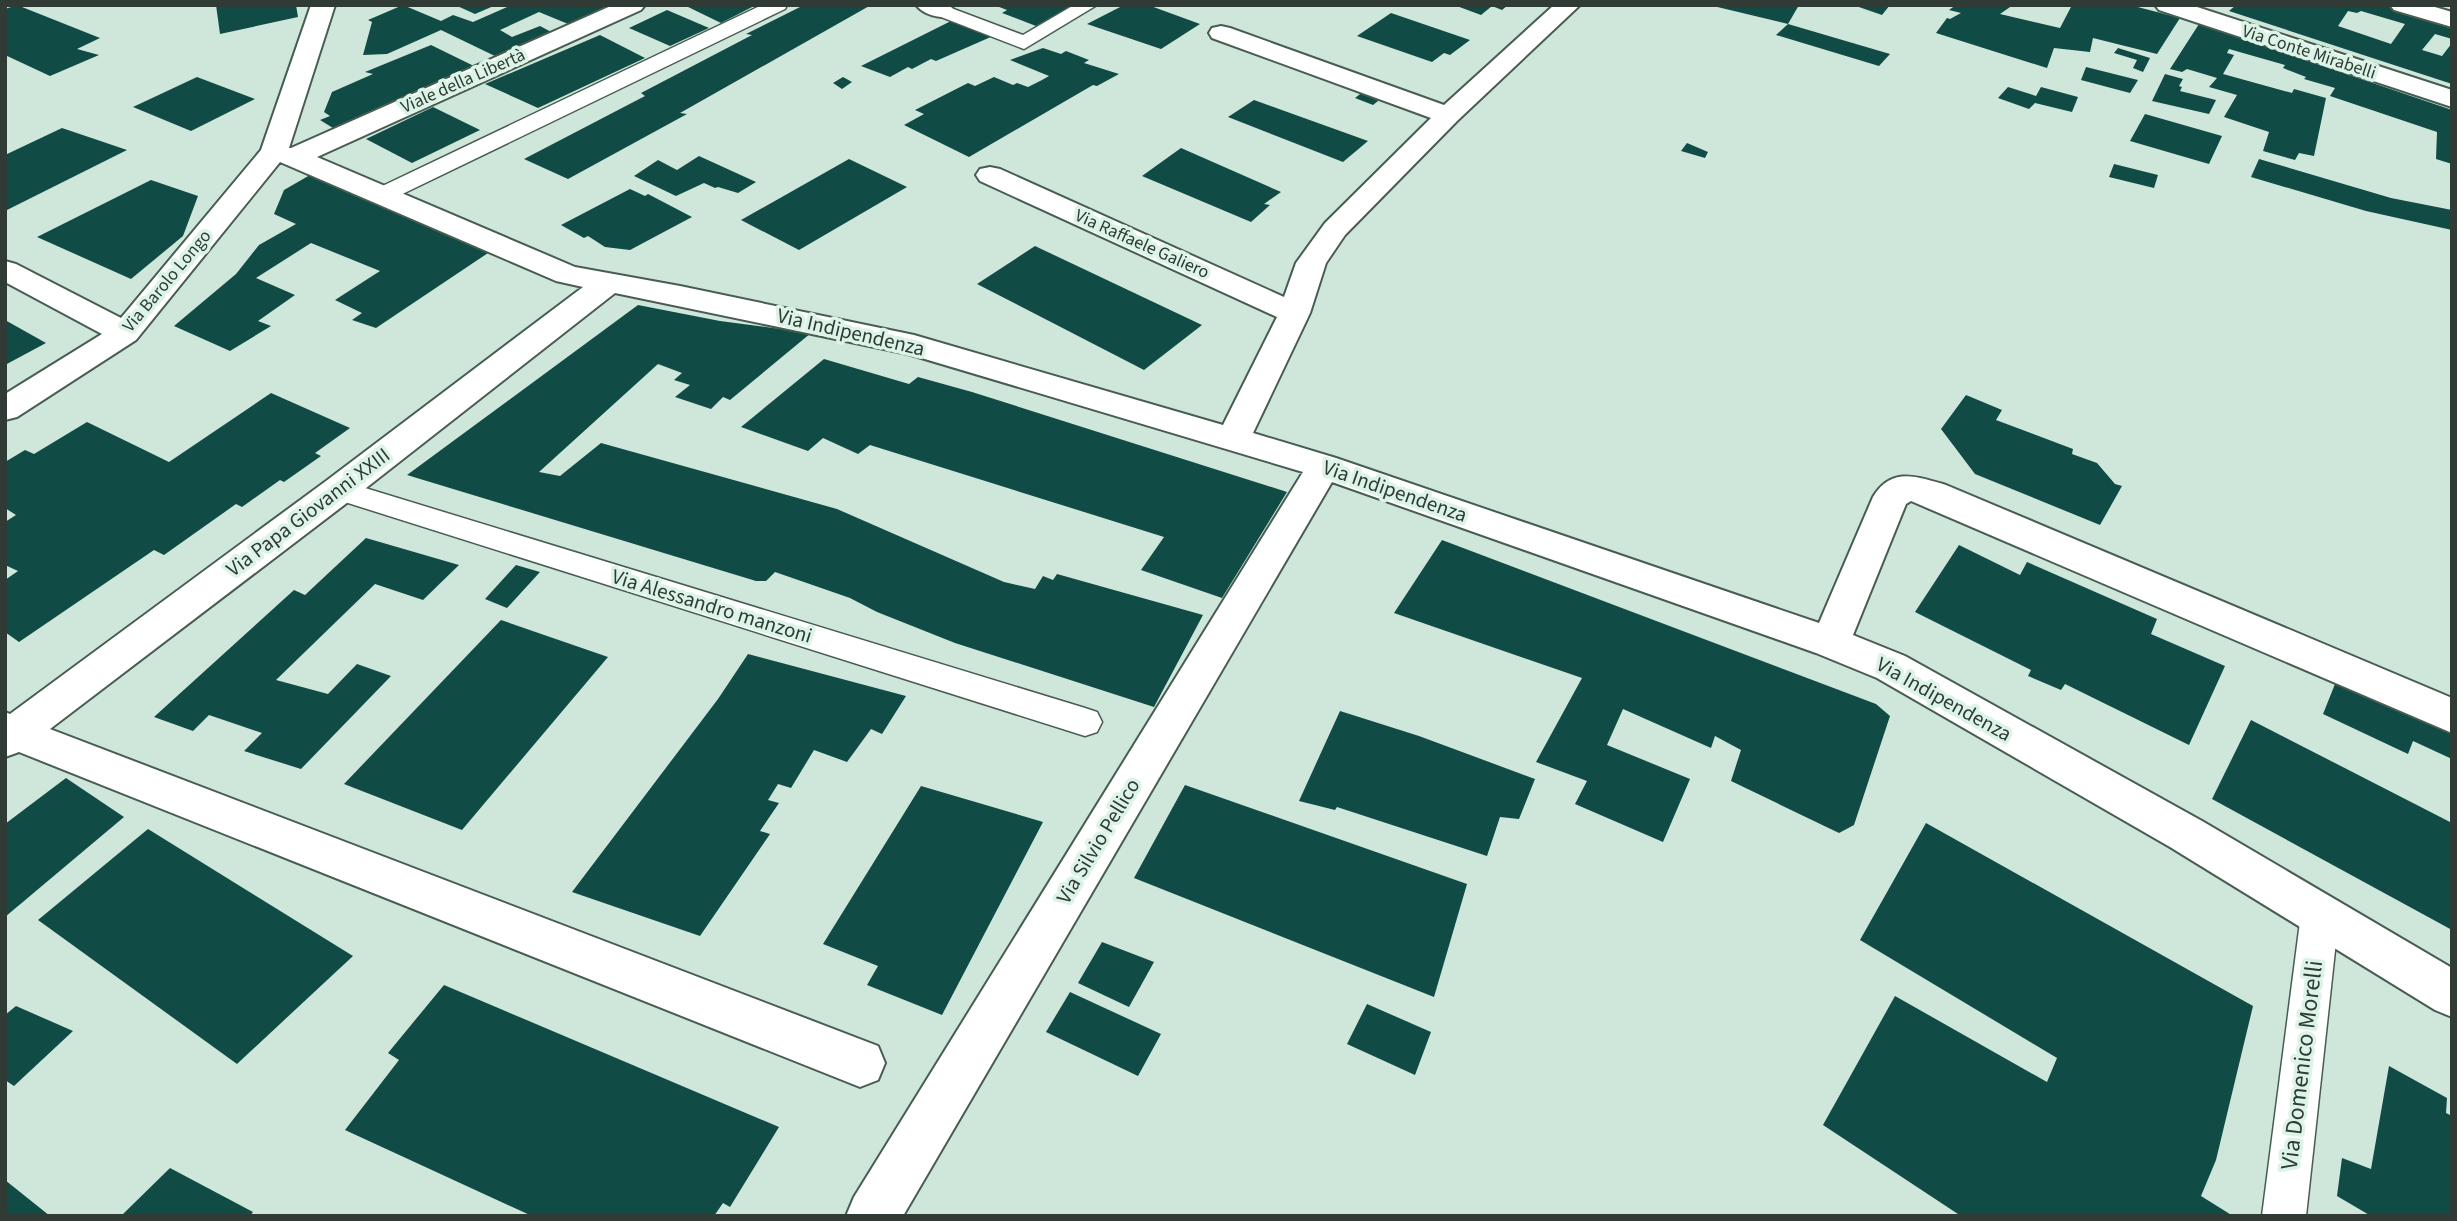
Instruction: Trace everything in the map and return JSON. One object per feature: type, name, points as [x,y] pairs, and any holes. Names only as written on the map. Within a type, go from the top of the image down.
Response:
[{"type":"street","points":[[284,155],[323,5]]},
{"type":"street","name":"Viale della Libertà","points":[[284,155],[633,5]]},
{"type":"street","points":[[1234,438],[1294,313],[1311,263],[1335,229],[1448,115],[1568,5]]},
{"type":"street","name":"Via Conte Mirabelli","points":[[2167,5],[2452,99]]},
{"type":"street","points":[[2402,5],[2452,20]]},
{"type":"street","points":[[1221,33],[1448,115]]},
{"type":"street","name":"Via Indipendenza","points":[[284,155],[567,275],[914,345],[1324,466],[1830,642],[1891,667],[2320,914],[2452,994]]},
{"type":"street","name":"Via Barolo Longo","points":[[5,409],[125,333],[284,155]]},
{"type":"street","name":"Via Raffaele Galiero","points":[[990,175],[1294,313]]},
{"type":"street","points":[[5,270],[125,333]]},
{"type":"street","name":"Via Papa Giovanni XXIII","points":[[8,734],[339,490],[609,282]]},
{"type":"street","name":"Via Silvio Pellico","points":[[873,1216],[1324,466]]},
{"type":"street","points":[[1830,642],[1891,498],[1905,487],[1933,494],[2452,716]]},
{"type":"street","points":[[8,734],[860,1063]]},
{"type":"lane","points":[[382,195],[778,5]]},
{"type":"lane","points":[[936,8],[1024,43],[1088,5]]},
{"type":"lane","name":"Via Alessandro manzoni","points":[[339,490],[1085,722]]},
{"type":"lane","name":"Via Domenico Morelli","points":[[2284,1216],[2320,914]]},
{"type":"building","points":[[17,5],[100,38],[77,49],[99,55],[50,76],[5,55],[5,9]]},
{"type":"building","points":[[216,5],[296,5],[298,17],[220,34]]},
{"type":"building","points":[[403,5],[441,21],[453,15],[473,22],[512,5],[619,5],[573,26],[539,12],[500,30],[512,37],[540,26],[555,34],[499,58],[441,30],[387,54],[363,55],[372,22],[368,20]]},
{"type":"building","points":[[455,5],[496,5],[475,14]]},
{"type":"building","points":[[684,5],[756,5],[721,23]]},
{"type":"building","points":[[804,5],[871,5],[680,113],[687,114],[568,179],[524,159],[645,96],[641,93]]},
{"type":"building","points":[[994,5],[1073,5],[1036,26],[1002,13],[1007,10]]},
{"type":"building","points":[[1124,5],[1148,5],[1200,24],[1161,49],[1087,24]]},
{"type":"building","points":[[1454,5],[1508,5],[1502,10],[1492,6],[1481,15]]},
{"type":"building","points":[[1709,5],[1799,5],[1788,24]]},
{"type":"building","points":[[1853,5],[1890,5],[1882,15]]},
{"type":"building","points":[[1956,5],[2013,5],[2000,14],[2060,28],[2072,5],[2130,5],[2180,18],[2157,54],[2093,38],[2090,52],[2054,48],[2047,68],[1936,33],[1947,18],[1961,13],[1949,10]]},
{"type":"building","points":[[2236,5],[2387,5],[2452,25],[2452,39],[2435,34],[2422,50],[2442,56],[2452,43],[2452,84],[2229,11]],"holes":[[[2348,11],[2361,11],[2405,24],[2391,44],[2338,26]]]},
{"type":"building","points":[[667,10],[709,28],[670,46],[629,28]]},
{"type":"building","points":[[1391,13],[1470,40],[1450,55],[1444,53],[1432,62],[1357,36]]},
{"type":"building","points":[[953,20],[993,36],[936,61],[931,59],[912,69],[908,67],[890,77],[861,66]]},
{"type":"building","points":[[1788,24],[1890,54],[1879,66],[1776,35]]},
{"type":"building","points":[[2199,24],[2452,110],[2452,164],[2436,159],[2437,132],[2330,96],[2335,88],[2304,79],[2306,77],[2283,68],[2285,65],[2229,49],[2227,53],[2234,55],[2223,74],[2292,93],[2294,89],[2326,98],[2314,156],[2299,153],[2295,160],[2263,151],[2269,132],[2224,117],[2237,95],[2209,87],[2217,78],[2187,69],[2182,72],[2170,69]]},
{"type":"building","points":[[600,35],[645,58],[538,108],[485,84]]},
{"type":"building","points":[[431,45],[478,68],[341,133],[320,120],[330,116],[324,112],[332,92],[373,74],[365,72]]},
{"type":"building","points":[[1043,48],[1061,54],[1066,51],[1089,60],[1084,63],[1119,74],[1097,86],[1093,85],[969,157],[904,125],[924,114],[915,110],[968,83],[975,86],[994,77],[1013,85],[1017,83],[1028,87],[1042,80],[1049,76],[1010,60]]},
{"type":"building","points":[[2118,48],[2150,58],[2143,72],[2133,68],[2137,60],[2114,53]]},
{"type":"building","points":[[2086,67],[2138,80],[2130,93],[2081,80]]},
{"type":"building","points":[[2165,74],[2183,79],[2179,86],[2182,87],[2180,91],[2216,100],[2209,114],[2152,101]]},
{"type":"building","points":[[197,77],[255,99],[191,131],[133,107]]},
{"type":"building","points":[[843,77],[852,82],[842,89],[833,83]]},
{"type":"building","points":[[2008,87],[2036,96],[2041,87],[2078,97],[2072,112],[2035,103],[2029,109],[1998,98]]},
{"type":"building","points":[[1364,91],[1383,97],[1373,105],[1355,98]]},
{"type":"building","points":[[1254,100],[1368,141],[1343,162],[1228,117]]},
{"type":"building","points":[[433,107],[480,130],[412,163],[366,139]]},
{"type":"building","points":[[2145,114],[2222,136],[2209,164],[2130,141]]},
{"type":"building","points":[[62,128],[127,150],[5,211],[5,155]]},
{"type":"building","points":[[1687,143],[1708,152],[1705,158],[1681,151]]},
{"type":"building","points":[[1181,148],[1281,192],[1264,204],[1270,205],[1251,222],[1142,176]]},
{"type":"building","points":[[699,156],[756,182],[738,193],[704,183],[676,196],[634,176],[658,160],[677,170]]},
{"type":"building","points":[[849,159],[907,187],[799,250],[741,220]]},
{"type":"building","points":[[2259,159],[2391,198],[2452,210],[2452,230],[2366,211],[2251,177]]},
{"type":"building","points":[[2114,164],[2158,175],[2154,188],[2109,177]]},
{"type":"building","points":[[310,175],[491,251],[376,328],[352,320],[362,313],[335,300],[380,271],[311,243],[256,278],[295,295],[258,321],[271,326],[230,351],[174,326],[236,274],[259,245],[296,224],[274,214],[284,190]]},
{"type":"building","points":[[151,180],[198,196],[183,236],[131,279],[37,237]]},
{"type":"building","points":[[630,189],[645,196],[648,194],[692,217],[630,250],[605,247],[588,236],[584,238],[561,225]]},
{"type":"building","points":[[1035,246],[1202,325],[1144,370],[977,284]]},
{"type":"building","points":[[638,305],[720,321],[811,333],[730,400],[723,397],[711,409],[675,397],[690,385],[674,380],[682,373],[658,364],[539,472],[560,476],[601,443],[837,509],[1004,582],[1035,589],[1043,576],[1053,580],[1057,574],[1203,615],[1154,707],[955,643],[877,612],[850,598],[775,572],[766,581],[756,581],[407,475]]},
{"type":"building","points":[[5,320],[46,343],[5,365]]},
{"type":"building","points":[[824,359],[909,384],[918,377],[972,392],[1287,492],[1222,598],[1141,570],[1164,537],[870,445],[858,454],[823,438],[808,451],[741,427]]},
{"type":"building","points":[[271,393],[350,428],[315,453],[321,456],[284,482],[280,480],[242,507],[236,504],[164,555],[154,550],[19,642],[5,632],[5,580],[18,571],[5,565],[5,522],[16,515],[5,508],[5,462],[25,450],[34,454],[87,422],[169,462]]},
{"type":"building","points":[[1966,395],[2002,410],[1996,420],[2073,449],[2072,454],[2097,463],[2115,484],[2122,486],[2100,525],[1975,474],[1941,429]]},
{"type":"building","points":[[366,538],[459,565],[423,600],[375,584],[276,680],[328,694],[357,664],[391,676],[301,769],[244,751],[262,733],[209,715],[193,731],[154,717],[294,590],[305,595]]},
{"type":"building","points":[[1442,540],[1876,704],[1890,716],[1854,825],[1839,833],[1731,781],[1741,750],[1715,736],[1711,748],[1623,709],[1607,745],[1690,779],[1663,842],[1575,804],[1587,781],[1536,762],[1582,678],[1394,613]]},
{"type":"building","points":[[1959,545],[2020,575],[2027,562],[2157,619],[2151,634],[2225,666],[2189,745],[2065,684],[2061,690],[2028,676],[2031,670],[1915,612]]},
{"type":"building","points":[[516,565],[540,572],[507,608],[485,599]]},
{"type":"building","points":[[501,620],[608,657],[462,830],[344,784]]},
{"type":"building","points":[[748,654],[906,696],[882,734],[871,729],[847,762],[814,750],[791,788],[778,784],[768,800],[779,803],[760,831],[770,834],[700,936],[572,892],[718,699]]},
{"type":"building","points":[[2337,679],[2452,729],[2452,759],[2413,741],[2408,754],[2323,714]]},
{"type":"building","points":[[1340,711],[1419,736],[1535,779],[1519,819],[1500,817],[1487,856],[1337,807],[1335,810],[1299,801]]},
{"type":"building","points":[[2251,720],[2452,823],[2452,930],[2212,799]]},
{"type":"building","points":[[66,778],[124,817],[5,917],[5,824]]},
{"type":"building","points":[[1185,785],[1467,884],[1434,997],[1134,878]]},
{"type":"building","points":[[921,786],[1043,822],[942,1015],[867,985],[878,966],[823,944]]},
{"type":"building","points":[[1926,823],[2253,1006],[2216,1160],[2201,1196],[2233,1216],[1961,1216],[1823,1125],[1895,996],[2047,1082],[2057,1058],[1860,940]]},
{"type":"building","points":[[148,829],[353,956],[237,1064],[38,920]]},
{"type":"building","points":[[1102,942],[1154,962],[1129,1007],[1078,983]]},
{"type":"building","points":[[444,985],[779,1127],[730,1207],[723,1203],[714,1216],[532,1216],[345,1130],[399,1060],[388,1053]]},
{"type":"building","points":[[1070,992],[1161,1034],[1138,1076],[1046,1032]]},
{"type":"building","points":[[1367,1004],[1431,1032],[1415,1075],[1347,1044]]},
{"type":"building","points":[[16,1006],[73,1031],[14,1086],[5,1080],[5,1015]]},
{"type":"building","points":[[2389,1066],[2447,1098],[2446,1113],[2452,1116],[2452,1216],[2371,1216],[2337,1196],[2342,1158],[2371,1169]]},
{"type":"building","points":[[170,1168],[253,1212],[250,1216],[121,1216]]},
{"type":"building","points":[[5,1180],[50,1216],[5,1216]]}]
